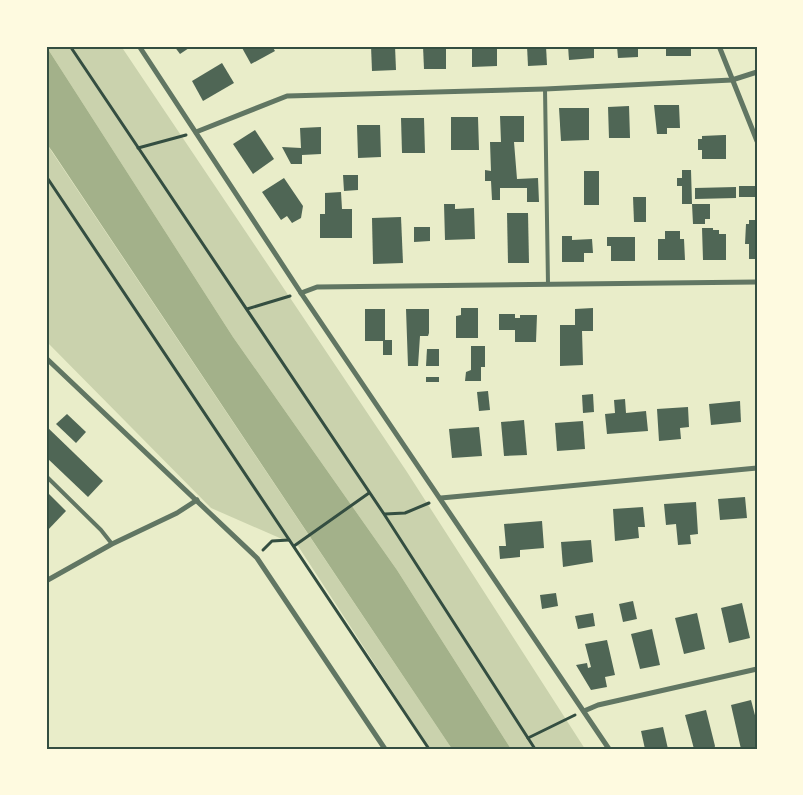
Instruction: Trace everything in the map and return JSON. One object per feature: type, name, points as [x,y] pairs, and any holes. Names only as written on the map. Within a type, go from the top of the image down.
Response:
[{"type":"street","points":[[138,46],[300,293],[441,498],[609,749]]},
{"type":"street","points":[[719,46],[757,141]]},
{"type":"street","points":[[196,132],[287,96],[545,89],[732,80],[757,72]]},
{"type":"street","points":[[300,293],[318,287],[757,282]]},
{"type":"street","points":[[46,358],[257,558],[385,749]]},
{"type":"street","points":[[441,498],[757,468]]},
{"type":"street","points":[[46,581],[112,544],[177,513],[197,500]]},
{"type":"street","points":[[584,711],[598,705],[757,669]]},
{"type":"lane","points":[[545,89],[548,284]]},
{"type":"lane","points":[[46,476],[101,530],[112,544]]},
{"type":"path","points":[[70,46],[384,514],[535,749]]},
{"type":"path","points":[[138,148],[196,132]]},
{"type":"path","points":[[46,176],[429,749]]},
{"type":"path","points":[[247,309],[300,293]]},
{"type":"path","points":[[294,546],[369,493]]},
{"type":"path","points":[[384,514],[406,513],[441,498]]},
{"type":"path","points":[[257,558],[272,542],[289,540]]},
{"type":"path","points":[[528,738],[584,711]]},
{"type":"shaded area","points":[[46,46],[121,46],[407,472],[585,749],[511,749],[397,570],[233,337]]},
{"type":"shaded area","points":[[46,46],[233,337],[397,570],[511,749],[452,749],[46,143]]},
{"type":"shaded area","points":[[46,143],[452,749],[430,749],[298,546],[211,508],[46,341]]},
{"type":"building","points":[[174,46],[192,46],[180,54]]},
{"type":"building","points":[[241,46],[272,46],[275,51],[251,64]]},
{"type":"building","points":[[371,46],[395,46],[396,70],[372,71]]},
{"type":"building","points":[[423,46],[446,46],[446,69],[424,69]]},
{"type":"building","points":[[472,46],[497,46],[497,66],[472,67]]},
{"type":"building","points":[[527,46],[546,46],[547,65],[528,66]]},
{"type":"building","points":[[568,46],[594,46],[594,58],[569,60]]},
{"type":"building","points":[[617,46],[638,46],[638,57],[618,58]]},
{"type":"building","points":[[666,46],[691,46],[691,56],[666,56]]},
{"type":"building","points":[[222,63],[234,83],[203,101],[192,81]]},
{"type":"building","points":[[654,105],[679,105],[680,128],[667,128],[667,134],[657,134]]},
{"type":"building","points":[[629,106],[630,138],[609,138],[608,107]]},
{"type":"building","points":[[559,108],[589,108],[589,140],[561,141]]},
{"type":"building","points":[[500,116],[524,116],[524,142],[514,142],[517,179],[538,178],[539,202],[527,202],[527,188],[500,188],[500,200],[492,200],[491,181],[485,181],[485,170],[491,171],[490,142],[501,142]]},
{"type":"building","points":[[451,117],[478,117],[479,150],[451,150]]},
{"type":"building","points":[[401,118],[424,118],[425,153],[402,153]]},
{"type":"building","points":[[357,125],[380,125],[381,157],[358,158]]},
{"type":"building","points":[[321,127],[321,154],[302,155],[302,164],[291,164],[282,147],[301,148],[300,128]]},
{"type":"building","points":[[255,130],[274,159],[253,174],[233,144]]},
{"type":"building","points":[[726,135],[726,159],[702,159],[702,150],[698,150],[698,139],[702,139],[702,136]]},
{"type":"building","points":[[682,170],[691,170],[692,204],[682,204],[682,186],[677,186],[677,178],[682,178]]},
{"type":"building","points":[[584,171],[599,171],[599,205],[584,205]]},
{"type":"building","points":[[343,175],[358,175],[358,190],[344,191]]},
{"type":"building","points":[[284,178],[303,206],[301,218],[292,223],[287,216],[281,220],[262,192]]},
{"type":"building","points":[[739,186],[757,186],[757,197],[739,197]]},
{"type":"building","points":[[736,187],[736,198],[695,199],[695,188]]},
{"type":"building","points":[[341,192],[342,209],[352,209],[352,238],[320,238],[320,214],[325,214],[325,193]]},
{"type":"building","points":[[633,197],[646,197],[646,222],[634,222]]},
{"type":"building","points":[[444,204],[455,204],[455,209],[474,208],[475,239],[445,240]]},
{"type":"building","points":[[692,204],[710,204],[710,219],[705,219],[705,224],[693,224]]},
{"type":"building","points":[[507,213],[528,213],[529,263],[508,263]]},
{"type":"building","points":[[401,217],[403,263],[373,264],[372,218]]},
{"type":"building","points":[[749,220],[757,220],[757,259],[749,259],[749,244],[745,244],[746,224],[749,224]]},
{"type":"building","points":[[414,227],[430,227],[430,241],[414,242]]},
{"type":"building","points":[[702,228],[713,228],[713,230],[719,230],[719,234],[726,234],[726,260],[703,260]]},
{"type":"building","points":[[665,231],[680,231],[680,239],[684,239],[685,260],[658,260],[658,239],[665,239]]},
{"type":"building","points":[[562,236],[572,236],[572,240],[592,239],[593,253],[584,253],[584,262],[562,262]]},
{"type":"building","points":[[607,237],[635,237],[635,261],[611,261],[611,246],[607,246]]},
{"type":"building","points":[[461,308],[478,308],[478,338],[456,338],[456,316],[461,315]]},
{"type":"building","points":[[593,308],[593,331],[582,331],[583,365],[560,366],[560,325],[575,325],[575,309]]},
{"type":"building","points":[[365,309],[385,309],[385,340],[392,340],[392,355],[383,355],[383,341],[365,341]]},
{"type":"building","points":[[406,309],[429,309],[429,333],[428,336],[420,336],[418,366],[408,366]]},
{"type":"building","points":[[499,314],[515,314],[515,318],[520,318],[520,315],[537,315],[536,342],[515,342],[515,330],[499,330]]},
{"type":"building","points":[[471,346],[485,346],[485,367],[481,367],[481,381],[465,381],[466,372],[471,370]]},
{"type":"building","points":[[427,349],[439,349],[439,366],[426,366]]},
{"type":"building","points":[[426,377],[439,377],[439,382],[426,382]]},
{"type":"building","points":[[488,391],[490,410],[479,411],[477,392]]},
{"type":"building","points":[[593,394],[594,412],[583,413],[582,395]]},
{"type":"building","points":[[625,399],[626,413],[646,411],[648,431],[607,434],[605,414],[615,413],[614,400]]},
{"type":"building","points":[[740,401],[741,422],[711,425],[709,404]]},
{"type":"building","points":[[688,407],[689,427],[680,428],[681,439],[659,441],[657,409]]},
{"type":"building","points":[[67,414],[86,432],[76,443],[56,424]]},
{"type":"building","points":[[524,420],[527,455],[504,456],[501,422]]},
{"type":"building","points":[[583,421],[585,449],[557,451],[555,423]]},
{"type":"building","points":[[46,426],[103,481],[88,497],[46,457]]},
{"type":"building","points":[[479,427],[482,456],[452,458],[449,429]]},
{"type":"building","points":[[46,491],[66,511],[46,532]]},
{"type":"building","points":[[745,497],[747,518],[720,520],[718,499]]},
{"type":"building","points":[[696,502],[698,534],[690,535],[691,544],[678,545],[676,524],[666,525],[664,504]]},
{"type":"building","points":[[643,507],[645,527],[638,527],[639,538],[615,541],[613,509]]},
{"type":"building","points":[[542,521],[544,548],[520,550],[520,557],[500,559],[499,546],[506,546],[504,524]]},
{"type":"building","points":[[591,540],[593,562],[563,567],[561,542]]},
{"type":"building","points":[[556,593],[558,606],[542,609],[540,595]]},
{"type":"building","points":[[633,601],[637,619],[623,622],[619,604]]},
{"type":"building","points":[[742,603],[750,638],[729,643],[721,608]]},
{"type":"building","points":[[593,613],[595,626],[578,629],[575,616]]},
{"type":"building","points":[[697,613],[705,649],[684,654],[675,618]]},
{"type":"building","points":[[652,629],[660,665],[640,669],[631,634]]},
{"type":"building","points":[[607,640],[615,675],[605,677],[607,687],[591,690],[576,665],[587,663],[588,668],[591,667],[585,644]]},
{"type":"building","points":[[751,700],[757,723],[757,749],[741,749],[731,705]]},
{"type":"building","points":[[706,710],[715,746],[714,749],[694,749],[685,715]]},
{"type":"building","points":[[663,727],[668,749],[645,749],[641,731]]}]
